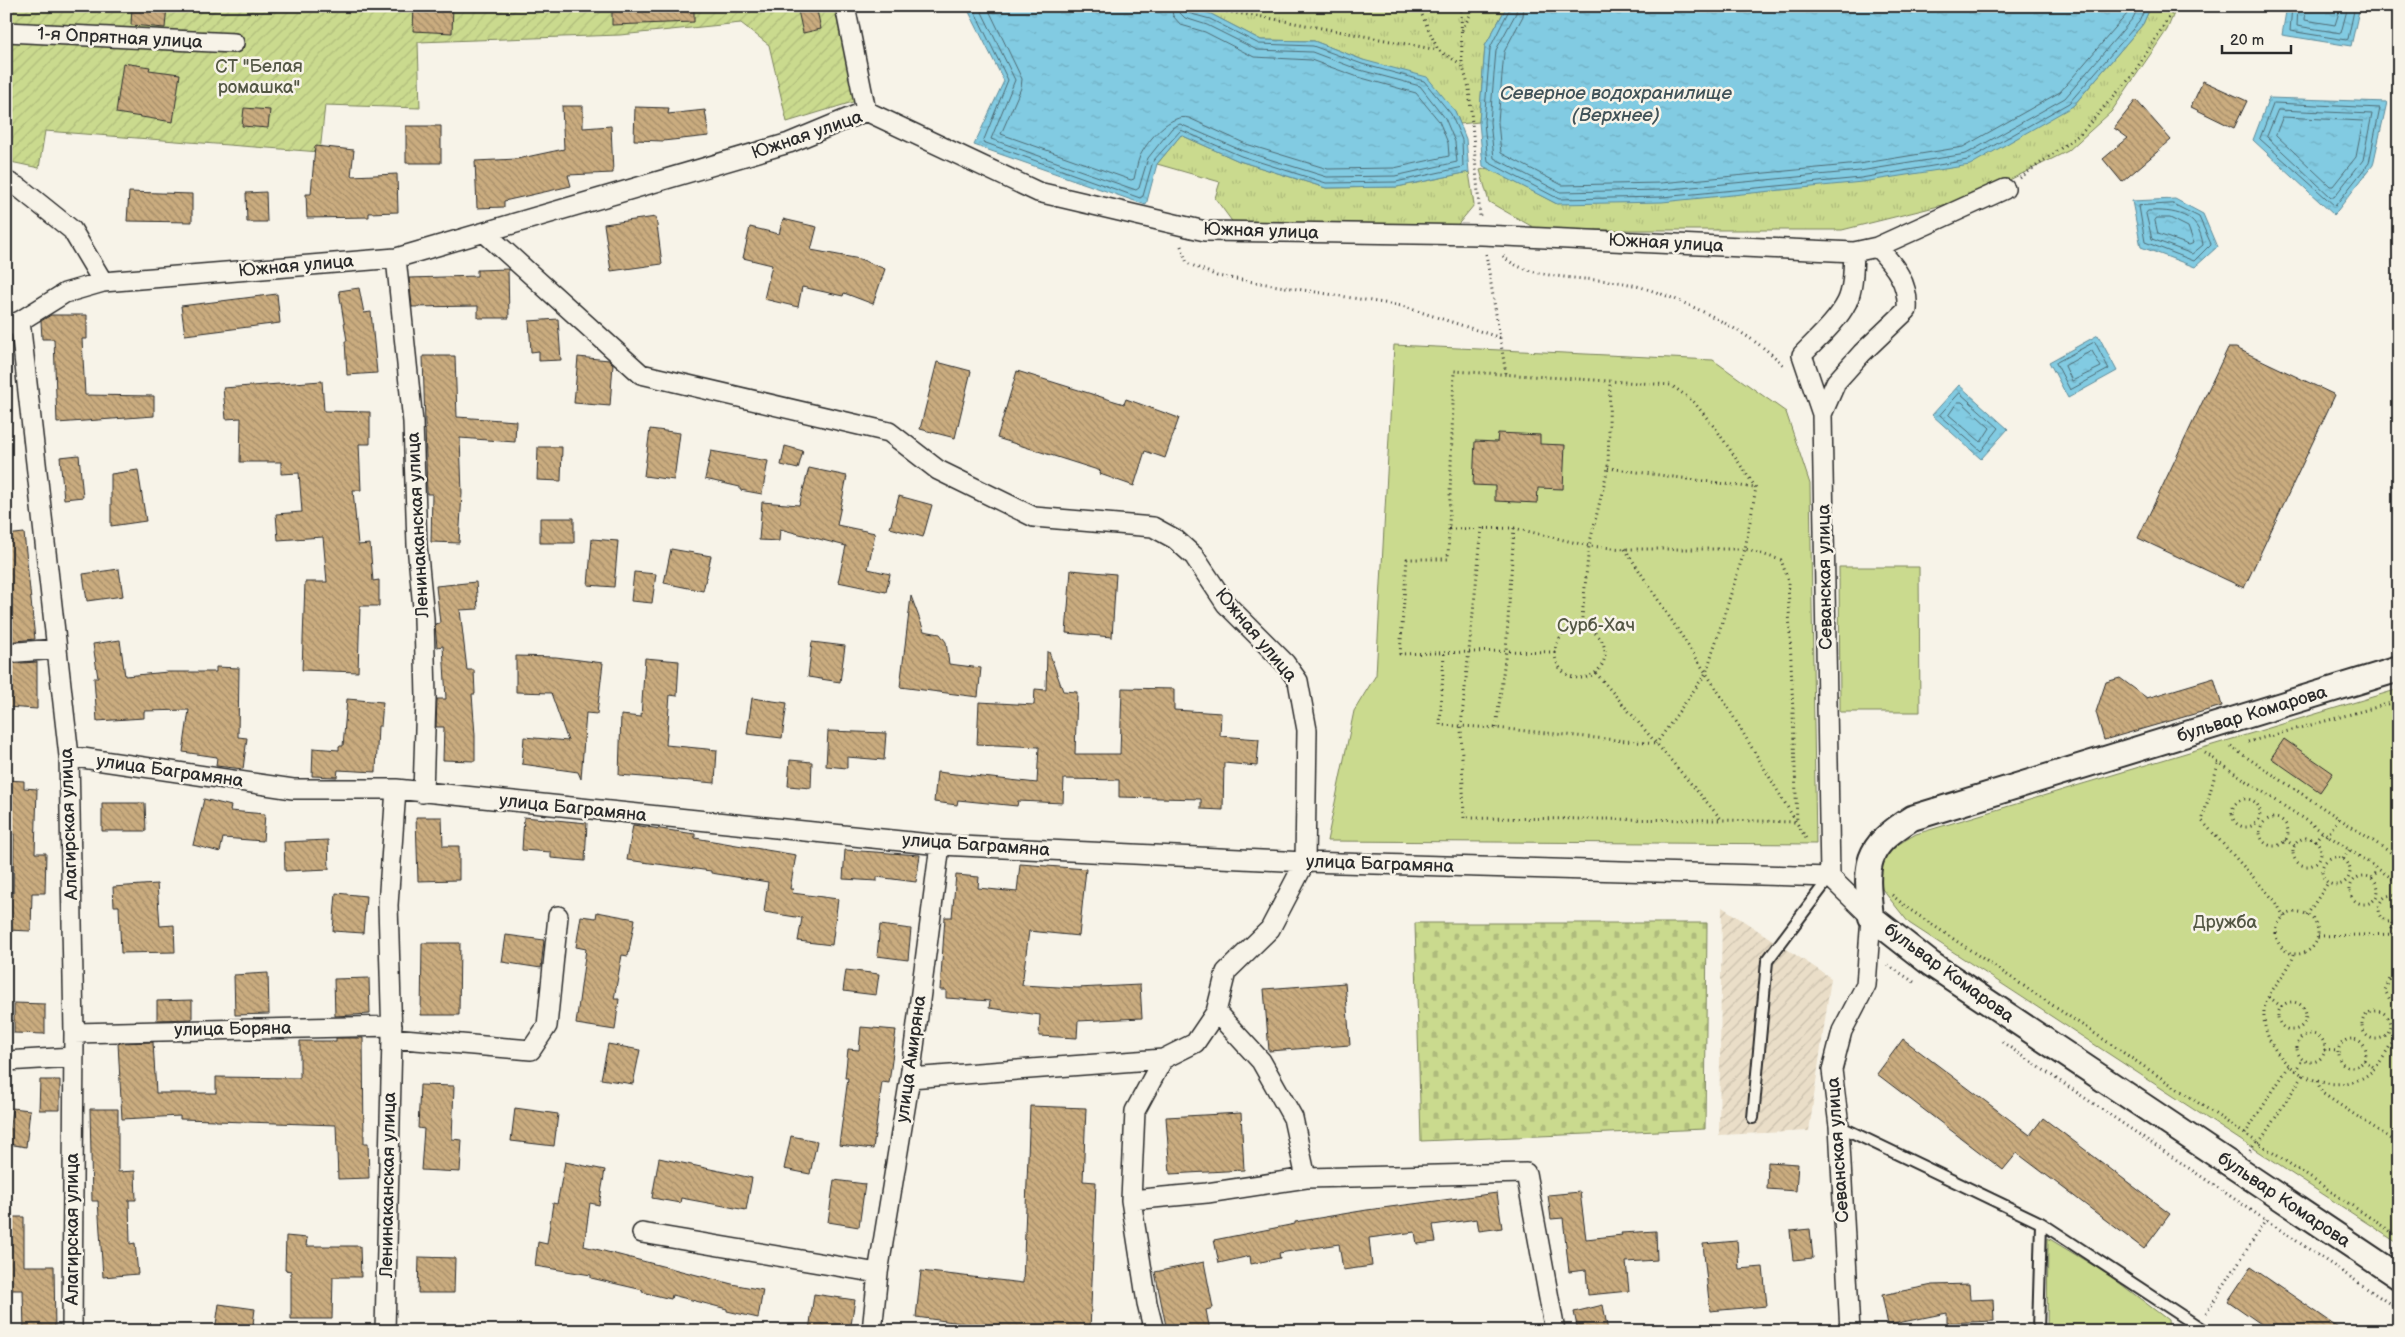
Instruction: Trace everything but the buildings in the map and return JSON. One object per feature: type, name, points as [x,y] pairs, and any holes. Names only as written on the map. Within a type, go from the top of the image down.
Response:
[{"type":"street","points":[[845,6],[866,112]]},
{"type":"street","name":"1-я Опрятная улица","points":[[6,32],[234,43]]},
{"type":"street","name":"Южная улица","points":[[13,323],[65,293],[103,282],[396,258],[789,143],[866,112],[1038,192],[1205,231],[1482,235],[1854,252],[1877,247],[2005,189]]},
{"type":"street","points":[[6,181],[21,189],[72,230],[103,282]]},
{"type":"street","name":"Южная улица","points":[[485,233],[641,374],[889,432],[938,470],[1034,516],[1153,527],[1175,539],[1194,556],[1226,604],[1285,663],[1298,681],[1307,730],[1305,862]]},
{"type":"street","name":"Севанская улица","points":[[1830,877],[1822,414],[1836,382],[1862,353],[1907,310],[1908,296],[1899,271],[1877,247]]},
{"type":"street","points":[[1822,414],[1802,355],[1832,324],[1847,301],[1852,278],[1854,252]]},
{"type":"street","name":"Ленинаканская улица","points":[[396,258],[412,422],[417,545],[424,618],[426,698],[424,793]]},
{"type":"street","name":"Алагирская улица","points":[[13,323],[69,756],[74,1033],[72,1331]]},
{"type":"street","points":[[6,653],[56,649]]},
{"type":"street","name":"бульвар Комарова","points":[[2399,669],[1912,818],[1888,833],[1871,858],[1868,867],[1867,885],[1871,917],[1931,964],[2399,1277]]},
{"type":"street","name":"улица Баграмяна","points":[[69,756],[293,789],[396,789],[940,845],[1305,862],[1830,877]]},
{"type":"street","name":"Ленинаканская улица","points":[[385,1331],[392,1032],[388,906],[396,789]]},
{"type":"street","name":"улица Амиряна","points":[[872,1331],[878,1273],[910,1078],[940,845]]},
{"type":"street","points":[[910,1078],[1162,1059],[1195,1043],[1216,1012],[1226,972],[1270,929],[1305,862]]},
{"type":"street","points":[[1830,877],[1871,917]]},
{"type":"street","points":[[392,1032],[532,1050],[547,1026],[558,916]]},
{"type":"street","name":"Севанская улица","points":[[1850,1331],[1839,1126],[1832,1070],[1842,1031],[1866,985],[1871,917]]},
{"type":"street","points":[[1216,1012],[1261,1061],[1292,1118],[1306,1178]]},
{"type":"street","name":"улица Боряна","points":[[74,1033],[392,1032]]},
{"type":"street","points":[[6,1061],[74,1057]]},
{"type":"street","points":[[1154,1331],[1147,1304],[1131,1200],[1135,1111],[1162,1059]]},
{"type":"street","points":[[1131,1200],[1207,1193],[1306,1178],[1526,1173],[1555,1331]]},
{"type":"street","points":[[642,1232],[878,1273]]},
{"type":"lane","points":[[1753,1118],[1767,960],[1830,877]]},
{"type":"lane","points":[[1839,1126],[2041,1224],[2201,1328]]},
{"type":"lane","points":[[2038,1331],[2041,1224]]},
{"type":"lane","points":[[2186,1331],[2187,1319]]},
{"type":"path","points":[[1186,6],[1263,17],[1438,50],[1462,64]]},
{"type":"path","points":[[1418,6],[1438,50]]},
{"type":"path","points":[[1461,6],[1462,64],[1469,88],[1482,235],[1506,374]]},
{"type":"path","points":[[1461,31],[1475,6]]},
{"type":"path","points":[[2005,189],[2080,134],[2132,76],[2176,6]]},
{"type":"path","points":[[1173,224],[1187,263],[1217,276],[1402,306],[1501,338]]},
{"type":"path","points":[[1482,235],[1512,265],[1553,276],[1624,283],[1675,298],[1740,333],[1782,363],[1787,370]]},
{"type":"path","points":[[1555,652],[1506,650],[1444,654],[1400,654],[1407,559],[1448,559],[1454,371],[1671,385],[1694,401],[1716,429],[1756,488],[1745,549],[1706,673],[1656,744]]},
{"type":"path","points":[[1581,628],[1589,546],[1608,468],[1610,382]]},
{"type":"path","points":[[1608,468],[1756,488]]},
{"type":"path","points":[[1482,528],[1461,726],[1464,818],[1797,822]]},
{"type":"path","points":[[1449,529],[1514,528],[1589,546],[1625,549],[1745,549],[1781,560],[1788,580],[1797,822]]},
{"type":"path","points":[[1496,728],[1506,650],[1514,528]]},
{"type":"path","points":[[1625,549],[1706,673],[1797,822]]},
{"type":"path","points":[[1581,628],[1594,632],[1605,646],[1604,663],[1596,673],[1584,678],[1566,674],[1560,668],[1555,652],[1562,636],[1569,630],[1581,628]]},
{"type":"path","points":[[1444,654],[1440,725],[1496,728],[1656,744]]},
{"type":"path","points":[[1596,673],[1722,820]]},
{"type":"path","points":[[2222,749],[2399,701]]},
{"type":"path","points":[[2231,746],[2399,858]]},
{"type":"path","points":[[2198,756],[2213,751]]},
{"type":"path","points":[[2205,754],[2399,883]]},
{"type":"path","points":[[2218,764],[2202,821],[2276,902],[2284,917]]},
{"type":"path","points":[[2250,800],[2259,809],[2257,821],[2247,826],[2235,822],[2232,810],[2234,805],[2238,801],[2250,800]]},
{"type":"path","points":[[2273,818],[2284,822],[2288,834],[2286,840],[2275,846],[2269,845],[2261,836],[2262,824],[2273,818]]},
{"type":"path","points":[[2327,836],[2339,818]]},
{"type":"path","points":[[2257,821],[2262,824]]},
{"type":"path","points":[[2315,841],[2322,832]]},
{"type":"path","points":[[2306,838],[2315,841],[2321,850],[2319,860],[2309,866],[2298,863],[2294,852],[2295,846],[2306,838]]},
{"type":"path","points":[[2286,840],[2295,846]]},
{"type":"path","points":[[2343,859],[2349,850]]},
{"type":"path","points":[[2333,857],[2343,859],[2349,868],[2347,879],[2338,885],[2328,883],[2322,874],[2324,863],[2333,857]]},
{"type":"path","points":[[2319,860],[2324,863]]},
{"type":"path","points":[[2372,878],[2378,870]]},
{"type":"path","points":[[2362,876],[2372,878],[2378,888],[2376,898],[2365,904],[2354,900],[2350,888],[2352,882],[2362,876]]},
{"type":"path","points":[[2347,879],[2352,882]]},
{"type":"path","points":[[2307,915],[2328,883]]},
{"type":"path","points":[[1890,893],[1906,907],[1942,932],[2399,1237]]},
{"type":"path","points":[[2399,897],[2390,895],[2381,900],[2378,910],[2379,915],[2386,922],[2399,921]]},
{"type":"path","points":[[2376,898],[2381,900]]},
{"type":"path","points":[[2296,912],[2307,915],[2314,921],[2318,936],[2314,945],[2310,950],[2294,954],[2285,951],[2277,940],[2277,928],[2284,917],[2296,912]]},
{"type":"path","points":[[2392,923],[2392,934]]},
{"type":"path","points":[[2318,936],[2399,934]]},
{"type":"path","points":[[1868,952],[1919,986]]},
{"type":"path","points":[[2294,954],[2269,997],[2264,1010],[2270,1042],[2295,1071],[2317,1080],[2334,1084],[2349,1083],[2360,1079],[2375,1068],[2399,1033]]},
{"type":"path","points":[[2399,976],[2390,979],[2385,990],[2390,1000],[2399,1003]]},
{"type":"path","points":[[2269,997],[2282,1007]]},
{"type":"path","points":[[2292,1002],[2303,1007],[2306,1018],[2299,1028],[2288,1030],[2283,1027],[2278,1017],[2282,1007],[2292,1002]]},
{"type":"path","points":[[2370,1012],[2382,1013],[2389,1022],[2388,1033],[2378,1039],[2368,1036],[2364,1032],[2363,1020],[2370,1012]]},
{"type":"path","points":[[2299,1028],[2304,1036]]},
{"type":"path","points":[[2388,1033],[2395,1038]]},
{"type":"path","points":[[2316,1035],[2324,1044],[2324,1050],[2319,1059],[2314,1061],[2303,1060],[2297,1050],[2299,1039],[2304,1036],[2316,1035]]},
{"type":"path","points":[[2362,1043],[2368,1036]]},
{"type":"path","points":[[2351,1039],[2362,1043],[2366,1049],[2364,1060],[2359,1065],[2347,1065],[2342,1062],[2339,1050],[2341,1045],[2351,1039]]},
{"type":"path","points":[[2001,1042],[2399,1310]]},
{"type":"path","points":[[2324,1050],[2339,1050]]},
{"type":"path","points":[[2295,1071],[2303,1060]]},
{"type":"path","points":[[2364,1060],[2375,1068]]},
{"type":"path","points":[[2245,1134],[2289,1066]]},
{"type":"path","points":[[2259,1144],[2303,1075]]},
{"type":"path","points":[[2317,1080],[2322,1093],[2399,1144]]},
{"type":"path","points":[[2201,1328],[2266,1220]]},
{"type":"shaded area","points":[[1722,907],[1831,978],[1809,1131],[1719,1135]]},
{"type":"green space","name":"СТ \"Белая ромашка\"","points":[[6,6],[837,6],[856,101],[787,122],[769,45],[741,23],[620,35],[418,42],[420,108],[325,105],[320,152],[45,131],[39,168],[6,161]]},
{"type":"green space","points":[[1182,6],[1507,6],[1485,46],[1479,122],[1460,124],[1455,111],[1363,60],[1314,41],[1261,40],[1211,14]]},
{"type":"green space","points":[[2151,6],[2177,6],[2167,30],[2111,112],[2068,151],[1975,197],[1842,230],[1538,230],[1489,202],[1480,170],[1488,168],[1557,204],[2073,106],[2143,24]]},
{"type":"green space","points":[[1181,135],[1239,161],[1326,188],[1397,187],[1469,172],[1474,205],[1455,228],[1234,224],[1215,198],[1220,182],[1157,164]]},
{"type":"green space","name":"Сурб-Хач","points":[[1394,345],[1713,360],[1786,412],[1810,484],[1816,844],[1327,841],[1354,711],[1376,675]]},
{"type":"green space","points":[[1839,567],[1919,567],[1920,712],[1840,712]]},
{"type":"green space","name":"Дружба","points":[[2399,689],[2399,1244],[1909,923],[1882,889],[1880,875],[1881,863],[1890,849],[1916,834]]},
{"type":"green space","points":[[1415,923],[1707,923],[1705,1129],[1421,1141]]},
{"type":"green space","points":[[2048,1238],[2109,1275],[2168,1320],[2169,1331],[2047,1331]]},
{"type":"water","name":"Северное водохранилище (Верхнее)","points":[[966,6],[1182,6],[1211,14],[1261,40],[1314,41],[1363,60],[1427,77],[1455,111],[1466,139],[1469,172],[1397,187],[1326,188],[1239,161],[1181,135],[1157,164],[1146,205],[974,145],[1004,81]]},
{"type":"water","name":"Северное водохранилище (Верхнее)","points":[[1507,6],[2151,6],[2143,24],[2073,106],[1970,165],[1862,182],[1662,202],[1557,204],[1483,166],[1479,122],[1485,46]]},
{"type":"water","points":[[2287,6],[2360,6],[2351,46],[2282,35]]},
{"type":"water","points":[[2269,98],[2387,102],[2373,165],[2334,215],[2253,140]]},
{"type":"water","points":[[2175,199],[2203,214],[2217,247],[2195,267],[2141,247],[2132,201]]},
{"type":"water","points":[[2098,335],[2117,371],[2068,398],[2049,362]]},
{"type":"water","points":[[1959,385],[2008,429],[1981,459],[1932,415]]}]
